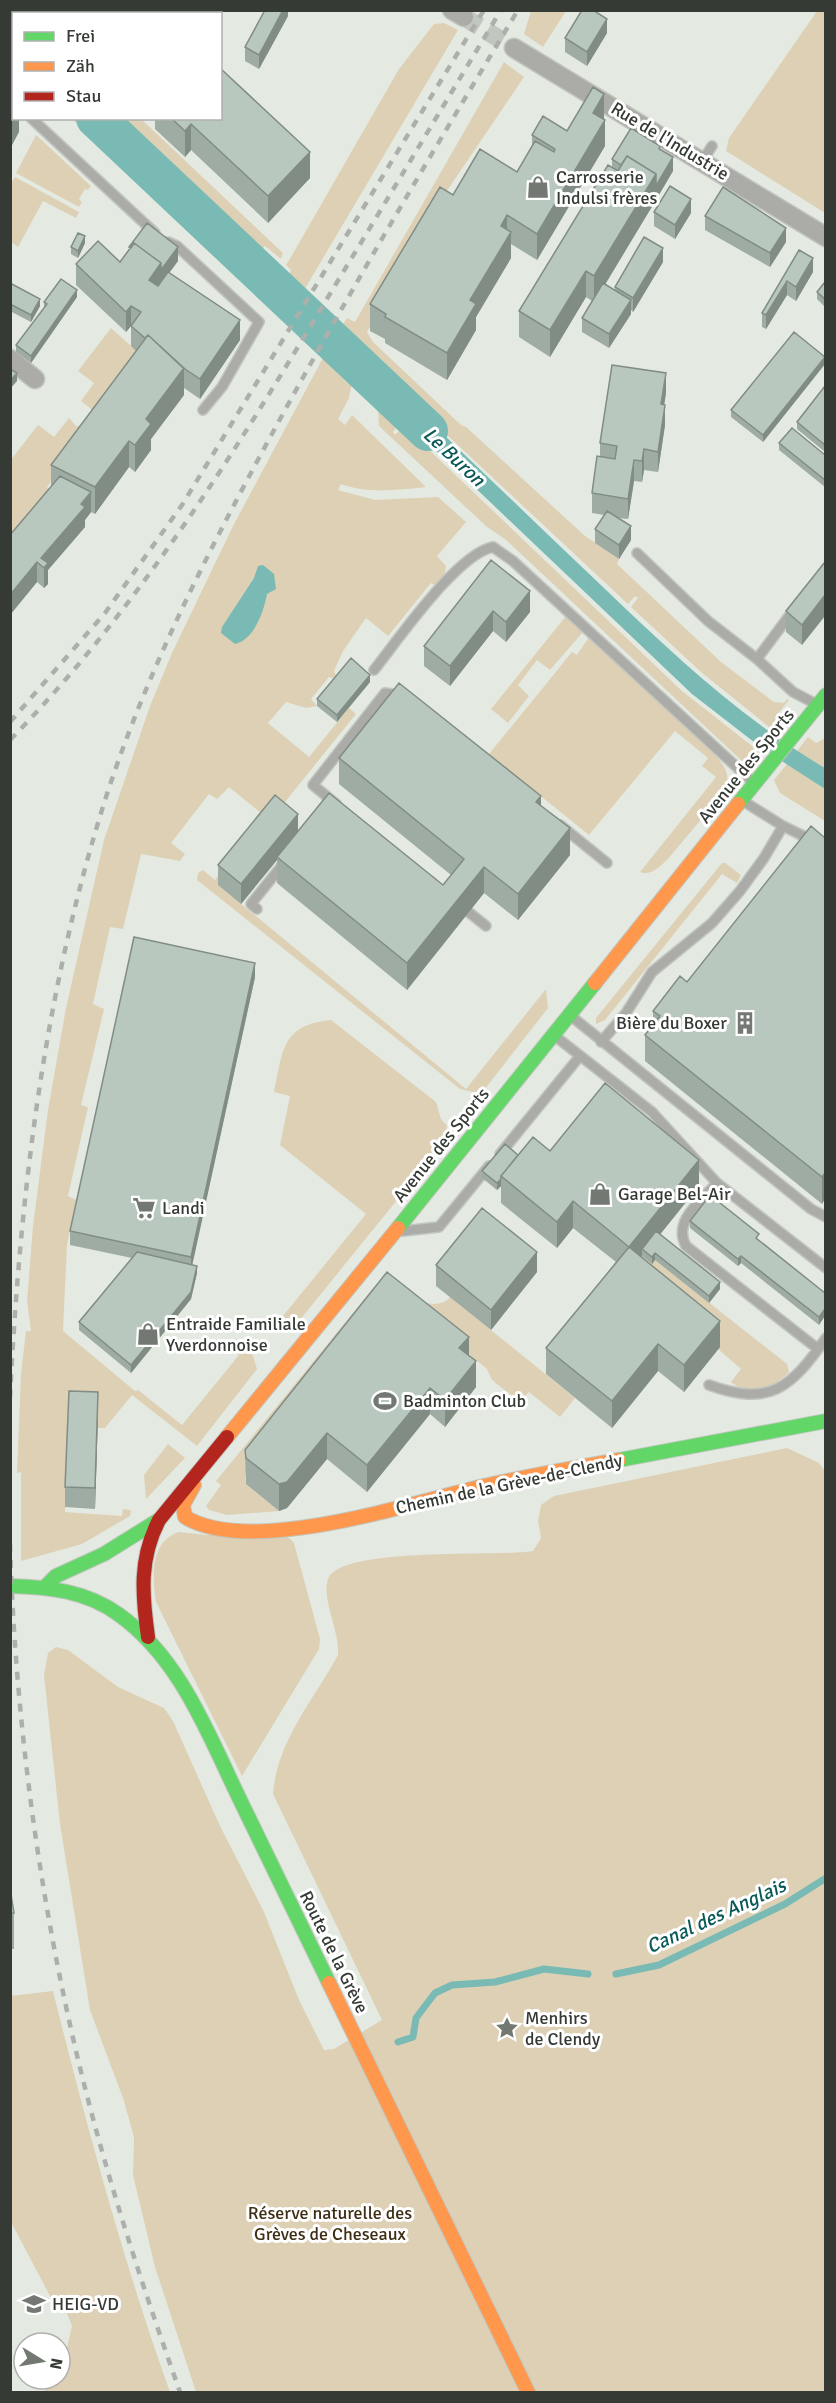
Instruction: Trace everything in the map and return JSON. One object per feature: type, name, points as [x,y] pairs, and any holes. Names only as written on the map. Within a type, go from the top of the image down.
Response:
[{"type":"street","name":"Rue de l'Industrie","points":[[514,48],[707,153],[825,237]]},
{"type":"street","points":[[10,359],[35,379]]},
{"type":"street","name":"Avenue des Sports","points":[[148,1637],[141,1581],[145,1547],[159,1520],[393,1232],[475,1121],[553,1035],[822,700]]},
{"type":"street","name":"Chemin de la Grève-de-Clendy","points":[[145,1547],[162,1528],[182,1521],[234,1532],[304,1526],[448,1491],[825,1421]]},
{"type":"street","points":[[192,1522],[185,1517],[183,1505],[205,1463]]},
{"type":"street","points":[[47,1586],[56,1576],[104,1554],[159,1520]]},
{"type":"street","name":"Route de la Grève","points":[[10,1586],[47,1586],[78,1592],[99,1601],[117,1611],[148,1637],[164,1655],[190,1697],[528,2392]]},
{"type":"lane","points":[[33,120],[162,239],[177,246],[259,322],[222,387],[203,411]]},
{"type":"lane","points":[[374,670],[433,597],[471,556],[481,549],[493,547],[513,561],[572,614],[754,783]]},
{"type":"lane","points":[[637,552],[708,621],[757,659],[793,692],[822,700]]},
{"type":"lane","points":[[757,659],[798,603]]},
{"type":"lane","points":[[343,810],[313,785],[385,693],[397,693],[406,699]]},
{"type":"lane","points":[[741,800],[783,826],[825,846]]},
{"type":"lane","points":[[327,812],[334,803]]},
{"type":"lane","points":[[554,819],[607,863]]},
{"type":"lane","points":[[601,1042],[626,1013],[652,972],[712,923],[740,891],[764,858],[783,826]]},
{"type":"lane","points":[[257,909],[251,904],[289,858]]},
{"type":"lane","points":[[450,897],[486,926]]},
{"type":"lane","points":[[569,1015],[811,1209],[825,1216]]},
{"type":"lane","points":[[553,1035],[652,1112],[717,1183],[825,1269]]},
{"type":"lane","points":[[393,1232],[439,1227],[580,1056]]},
{"type":"lane","points":[[717,1183],[683,1222],[682,1239],[686,1246],[818,1349]]},
{"type":"lane","points":[[709,1385],[742,1394],[758,1395],[775,1391],[792,1379],[825,1338]]},
{"type":"green space","points":[[531,11],[566,11],[543,47],[524,34]]},
{"type":"green space","points":[[817,11],[826,11],[825,213],[726,151],[729,138]]},
{"type":"green space","points":[[444,23],[458,30],[303,292],[288,278],[291,270],[286,265],[399,69],[434,24]]},
{"type":"green space","points":[[504,62],[524,77],[436,207],[367,332],[373,342],[461,425],[466,427],[585,536],[619,559],[617,564],[721,662],[774,702],[784,703],[787,699],[789,700],[777,715],[787,721],[773,730],[701,672],[631,607],[638,598],[635,596],[628,604],[338,333],[347,318],[355,322]]},
{"type":"green space","points":[[73,120],[84,120],[116,150],[109,153]]},
{"type":"green space","points":[[107,120],[142,120],[283,253],[281,259],[265,246],[254,256]]},
{"type":"green space","points":[[36,135],[91,186],[88,190],[85,189],[79,199],[82,202],[79,207],[16,173]]},
{"type":"green space","points":[[15,177],[79,212],[76,218],[43,201],[18,247],[11,242],[11,184]]},
{"type":"green space","points":[[111,328],[148,361],[93,417],[91,409],[81,401],[94,383],[78,371]]},
{"type":"green space","points":[[323,358],[347,383],[352,383],[349,398],[338,419],[345,425],[352,415],[426,487],[373,490],[341,484],[338,490],[375,500],[438,497],[466,522],[437,556],[446,566],[444,578],[436,586],[431,583],[388,636],[366,618],[343,651],[334,671],[338,680],[329,677],[311,699],[317,706],[306,708],[286,702],[268,723],[309,757],[349,708],[356,714],[218,885],[466,1089],[546,989],[548,1008],[481,1094],[460,1089],[197,880],[198,873],[203,870],[215,880],[266,817],[229,787],[217,799],[209,794],[171,843],[185,854],[180,861],[141,854],[123,929],[110,927],[93,1004],[104,1009],[81,1105],[88,1107],[68,1196],[76,1200],[67,1245],[63,1331],[135,1391],[138,1390],[182,1425],[239,1355],[227,1345],[231,1340],[236,1339],[253,1356],[257,1369],[197,1446],[132,1395],[105,1428],[98,1428],[98,1413],[69,1412],[65,1512],[122,1516],[123,1509],[131,1510],[130,1516],[82,1544],[21,1561],[21,1472],[17,1473],[21,1374],[26,1331],[31,1331],[27,1301],[33,1226],[48,1110],[66,1008],[104,840],[150,706],[172,653],[233,526]]},
{"type":"green space","points":[[378,402],[400,423],[393,432],[395,435],[404,426],[682,691],[761,753],[753,763],[743,762],[505,539],[487,527],[379,426]]},
{"type":"green space","points":[[69,418],[76,426],[84,425],[47,488],[51,490],[10,551],[10,461],[38,425],[54,437]]},
{"type":"green space","points":[[566,616],[583,632],[550,670],[537,660],[518,685],[529,696],[508,723],[491,709]]},
{"type":"green space","points":[[589,637],[715,755],[727,775],[726,790],[667,860],[648,873],[640,872],[716,777],[702,766],[708,758],[675,731],[589,835],[489,754],[572,652],[577,655]]},
{"type":"green space","points":[[808,737],[816,743],[825,738],[825,768],[797,751]]},
{"type":"green space","points":[[787,764],[825,789],[825,821],[780,793],[774,780]]},
{"type":"green space","points":[[722,863],[741,875],[737,883],[722,874],[605,1020],[596,1024],[596,1018]]},
{"type":"green space","points":[[331,1020],[436,1102],[441,1119],[447,1126],[444,1142],[295,1326],[283,1316],[366,1214],[280,1145],[290,1096],[274,1092],[287,1042],[302,1028]]},
{"type":"green space","points":[[642,1256],[655,1260],[787,1364],[789,1372],[769,1386],[761,1388],[745,1389],[731,1382],[741,1369],[630,1272]]},
{"type":"green space","points":[[386,1286],[428,1303],[444,1302],[450,1297],[575,1398],[560,1417],[529,1392],[520,1402],[492,1380],[487,1369]]},
{"type":"green space","points":[[374,1287],[387,1298],[245,1476],[246,1484],[279,1511],[227,1515],[209,1510],[206,1506],[221,1485],[216,1481]]},
{"type":"green space","points":[[168,1444],[185,1458],[146,1499],[144,1475]]},
{"type":"green space","name":"Réserve naturelle des Grèves de Cheseaux","points":[[787,1448],[819,1463],[826,1472],[825,2392],[196,2392],[155,2267],[133,2175],[134,2137],[123,2098],[90,2010],[60,1824],[44,1675],[48,1653],[56,1647],[68,1650],[118,1687],[164,1708],[173,1721],[220,1826],[264,1912],[299,2000],[324,2050],[334,2049],[382,2020],[273,1794],[281,1756],[298,1722],[338,1655],[327,1596],[328,1579],[339,1569],[360,1562],[389,1557],[533,1551],[541,1538],[538,1521],[541,1505],[554,1496]]},
{"type":"green space","points":[[179,1532],[207,1535],[286,1535],[294,1543],[320,1639],[319,1649],[242,1776],[156,1602],[155,1561],[163,1543]]},
{"type":"green space","points":[[53,1991],[107,2193],[170,2392],[44,2392],[72,2391],[72,2326],[66,2311],[50,2296],[11,2222],[10,1996]]},
{"type":"water","points":[[391,389],[396,390],[630,613],[710,685],[766,729],[825,768],[825,789],[763,749],[692,694],[385,402],[383,397]]},
{"type":"water","points":[[263,565],[274,574],[276,589],[267,594],[261,616],[253,631],[248,637],[235,644],[221,633],[222,627],[254,578],[258,566]]},
{"type":"building","points":[[196,10],[217,10],[216,12],[195,12]]},
{"type":"building","points":[[265,10],[283,10],[259,55],[245,47]]},
{"type":"building","points":[[582,10],[593,10],[607,19],[587,52],[565,38]]},
{"type":"building","points":[[222,70],[310,152],[268,196],[191,124],[185,131],[173,120],[222,120]]},
{"type":"building","points":[[593,87],[604,94],[593,113],[605,120],[537,234],[507,215],[501,226],[511,232],[470,300],[476,304],[447,353],[385,317],[386,314],[370,304],[440,187],[453,195],[480,149],[517,172],[535,141],[554,152],[555,149],[532,135],[543,116],[567,131]]},
{"type":"building","points":[[10,91],[12,92],[12,110],[10,113]]},
{"type":"building","points":[[631,128],[673,157],[656,186],[656,174],[627,156],[621,165],[612,159]]},
{"type":"building","points":[[627,156],[656,174],[594,276],[586,271],[550,330],[519,311],[608,165],[618,171]]},
{"type":"building","points":[[670,186],[691,199],[675,225],[654,212]]},
{"type":"building","points":[[723,187],[786,228],[770,253],[705,216]]},
{"type":"building","points":[[147,223],[178,247],[161,270],[161,263],[134,243],[131,248],[129,247]]},
{"type":"building","points":[[78,233],[85,236],[78,251],[71,247]]},
{"type":"building","points":[[644,237],[663,248],[633,298],[615,287]]},
{"type":"building","points":[[98,241],[120,262],[134,243],[161,263],[149,280],[158,286],[168,272],[240,320],[200,379],[182,367],[148,335],[145,338],[131,326],[141,312],[131,306],[126,312],[76,264]]},
{"type":"building","points":[[799,250],[813,258],[796,287],[787,281],[766,315],[762,313]]},
{"type":"building","points":[[61,279],[77,290],[31,356],[16,345],[47,304],[44,302]]},
{"type":"building","points":[[825,282],[825,299],[817,292]]},
{"type":"building","points":[[10,283],[40,299],[31,315],[10,304]]},
{"type":"building","points":[[603,283],[631,300],[609,334],[582,318]]},
{"type":"building","points":[[794,332],[825,357],[763,435],[731,410]]},
{"type":"building","points":[[148,335],[184,368],[146,419],[151,424],[135,445],[129,441],[95,487],[51,465]]},
{"type":"building","points":[[612,365],[666,373],[661,404],[665,405],[658,452],[644,449],[642,461],[634,460],[628,499],[592,493],[597,456],[615,459],[617,446],[600,443]]},
{"type":"building","points":[[10,369],[17,373],[10,381]]},
{"type":"building","points":[[825,386],[825,445],[797,422]]},
{"type":"building","points":[[792,428],[825,455],[825,480],[779,443]]},
{"type":"building","points":[[60,476],[91,492],[81,504],[85,507],[41,558],[48,563],[44,568],[37,562],[10,595],[10,535]]},
{"type":"building","points":[[607,511],[631,526],[619,545],[595,529]]},
{"type":"building","points":[[491,560],[530,591],[506,622],[493,611],[450,666],[424,646]]},
{"type":"building","points":[[825,562],[825,595],[802,625],[786,611]]},
{"type":"building","points":[[351,658],[370,675],[337,715],[317,699]]},
{"type":"building","points":[[399,683],[541,796],[536,802],[570,828],[518,894],[484,867],[407,963],[277,857],[329,793],[443,885],[464,859],[339,758]]},
{"type":"building","points":[[275,795],[298,814],[241,884],[218,865]]},
{"type":"building","name":"Bière du Boxer","points":[[811,826],[825,838],[825,1173],[822,1177],[645,1035],[660,1016],[653,1011],[680,976],[687,982]]},
{"type":"building","points":[[134,937],[255,963],[191,1257],[70,1231]]},
{"type":"building","name":"Garage Bel-Air","points":[[605,1083],[699,1160],[629,1247],[573,1201],[557,1222],[501,1176],[533,1137],[550,1151]]},
{"type":"building","points":[[505,1144],[518,1155],[497,1183],[482,1171]]},
{"type":"building","points":[[710,1195],[759,1234],[756,1238],[825,1293],[825,1309],[819,1317],[741,1256],[738,1259],[690,1221]]},
{"type":"building","points":[[482,1208],[537,1252],[491,1310],[436,1265]]},
{"type":"building","points":[[656,1231],[720,1282],[709,1296],[655,1253],[652,1257],[642,1249]]},
{"type":"building","points":[[629,1247],[720,1321],[684,1365],[658,1344],[612,1401],[546,1348]]},
{"type":"building","points":[[137,1252],[197,1266],[191,1292],[131,1365],[79,1322]]},
{"type":"building","name":"Badminton Club","points":[[387,1272],[469,1337],[459,1348],[476,1361],[445,1400],[430,1388],[367,1465],[327,1433],[287,1482],[279,1484],[246,1458],[245,1450]]},
{"type":"building","points":[[69,1391],[98,1392],[95,1488],[65,1487]]},
{"type":"building","points":[[10,1888],[14,1913],[10,1913]]},
{"type":"waterway","name":"Le Buron","points":[[98,120],[428,431]]},
{"type":"waterway","name":"Canal des Anglais","points":[[616,1974],[659,1965],[785,1904],[826,1878]]},
{"type":"waterway","name":"Canal des Anglais","points":[[398,2042],[413,2037],[416,2018],[435,1993],[452,1985],[495,1982],[544,1969],[588,1974]]},
{"type":"tunnel","points":[[464,17],[514,48]]},
{"type":"railway","points":[[10,722],[105,613],[182,505],[484,10]]},
{"type":"railway","points":[[10,740],[100,639],[141,585],[218,474],[290,360],[501,10]]},
{"type":"railway","points":[[10,1398],[20,1245],[28,1170],[51,1019],[84,870],[123,748],[162,652],[254,466],[366,266],[518,10]]},
{"type":"railway","points":[[10,1544],[13,1620],[27,1774],[50,1927],[65,2003],[111,2182],[139,2273],[180,2392]]},
{"type":"traffic: fast","points":[[738,804],[826,695]]},
{"type":"traffic: fast","points":[[398,1228],[595,983]]},
{"type":"traffic: fast","points":[[619,1460],[826,1421]]},
{"type":"traffic: fast","points":[[47,1585],[56,1576],[104,1554],[157,1521]]},
{"type":"traffic: fast","points":[[10,1586],[53,1589],[93,1600],[118,1614],[140,1632],[160,1654],[177,1677],[206,1728],[329,1983]]},
{"type":"traffic: slow","points":[[595,983],[738,804]]},
{"type":"traffic: slow","points":[[227,1437],[398,1228]]},
{"type":"traffic: slow","points":[[194,1485],[183,1505],[185,1517],[214,1528],[249,1531],[289,1529],[332,1523],[484,1486],[619,1460]]},
{"type":"traffic: slow","points":[[329,1983],[528,2392]]},
{"type":"traffic: jam","points":[[148,1637],[144,1606],[144,1577],[145,1563],[153,1534],[159,1520],[227,1437]]},
{"type":"place","name":"Carrosserie Indulsi frères","points":[[538,187]]},
{"type":"place","name":"Bière du Boxer","points":[[745,1023]]},
{"type":"place","name":"Garage Bel-Air","points":[[600,1194]]},
{"type":"place","name":"Landi","points":[[144,1208]]},
{"type":"place","name":"Entraide Familiale Yverdonnoise","points":[[148,1334]]},
{"type":"place","name":"Badminton Club","points":[[385,1401]]},
{"type":"place","name":"Menhirs de Clendy","points":[[507,2028]]},
{"type":"place","name":"HEIG-VD","points":[[34,2304]]}]
